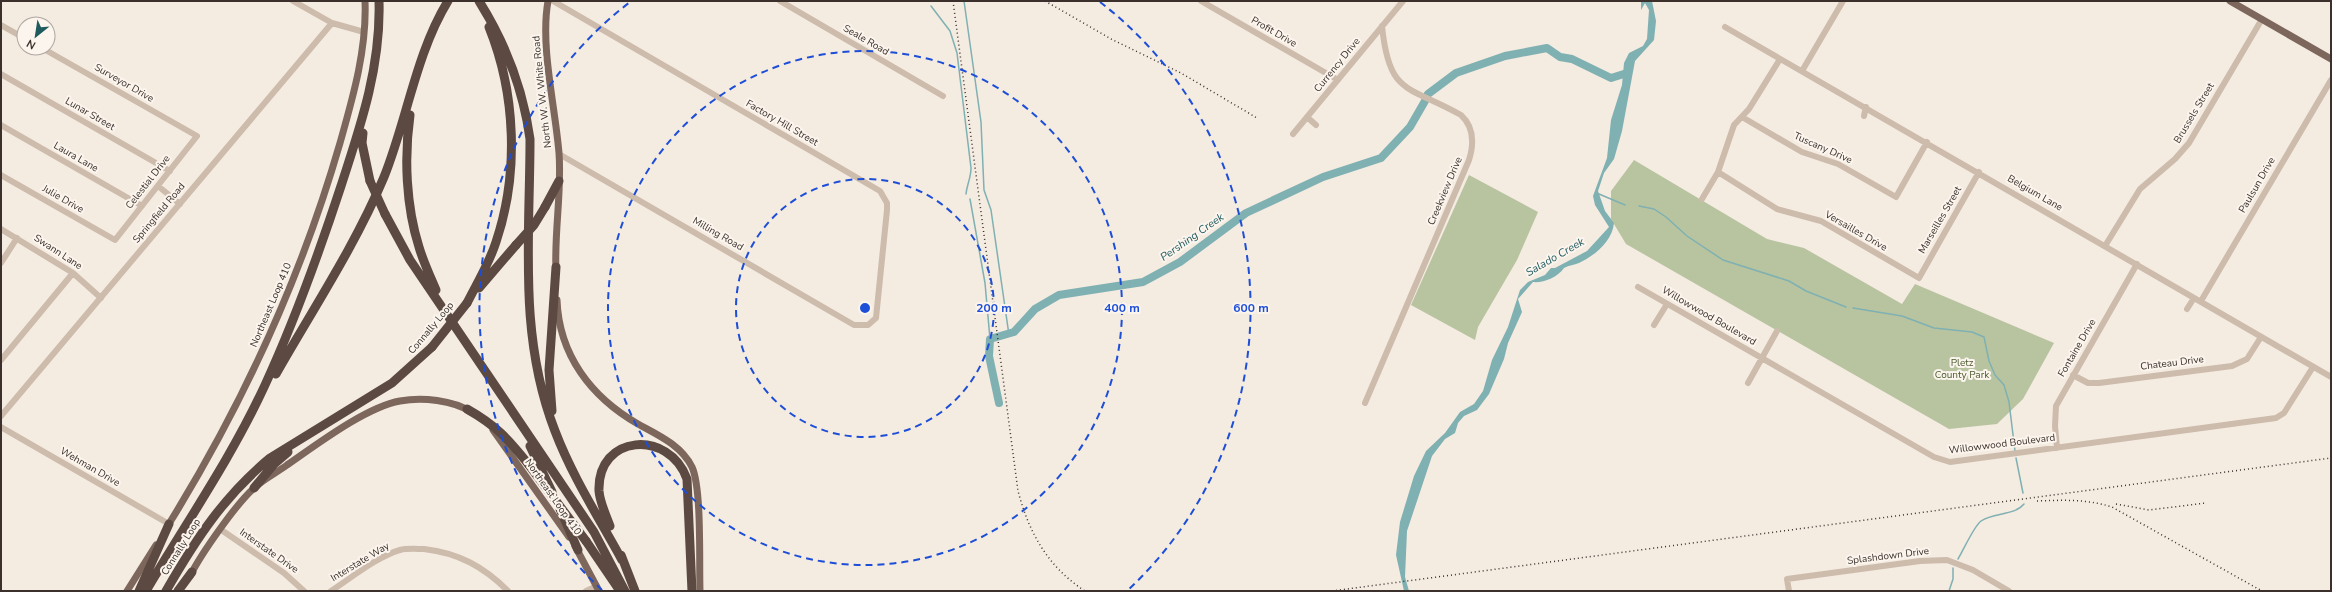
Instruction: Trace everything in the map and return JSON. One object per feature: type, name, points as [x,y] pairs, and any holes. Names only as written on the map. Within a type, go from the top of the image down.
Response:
[{"type":"highway","name":"Connally Loop","points":[[146,591],[223,465],[265,386],[290,329],[323,240],[365,113],[373,80],[378,37],[379,1]]},
{"type":"highway","points":[[223,465],[361,226],[384,177],[412,94],[420,62],[431,33],[448,1]]},
{"type":"highway","name":"Connally Loop","points":[[166,591],[204,529],[228,496],[270,458],[392,383],[432,347],[467,303],[495,244],[506,202],[511,171],[511,138],[508,104],[501,63],[478,1]]},
{"type":"highway","points":[[478,1],[495,28],[511,63],[522,95],[527,117],[530,139],[529,319],[538,378],[555,433],[622,560]]},
{"type":"highway","points":[[412,94],[407,149],[410,206],[418,246],[447,313]]},
{"type":"highway","points":[[365,113],[362,143],[370,181],[410,260],[594,532],[625,591]]},
{"type":"highway","points":[[467,303],[534,224],[559,180]]},
{"type":"highway","points":[[555,433],[549,370],[556,267]]},
{"type":"highway","points":[[467,409],[490,422],[499,430],[529,465],[586,541],[620,591]]},
{"type":"highway","points":[[516,416],[578,550]]},
{"type":"highway","points":[[254,488],[274,464],[310,433]]},
{"type":"highway","points":[[635,591],[601,502],[599,491],[602,472],[613,453],[622,448],[643,444],[653,445],[666,450],[674,456],[684,469],[687,479],[692,591]]},
{"type":"highway","points":[[139,591],[169,524]]},
{"type":"highway","points":[[178,591],[192,572]]},
{"type":"main road","name":"Northeast Loop 410","points":[[127,591],[169,524],[233,411],[270,334],[298,268],[328,185],[343,132],[362,56],[365,1]]},
{"type":"main road","name":"North W. W. White Road","points":[[548,1],[545,17],[545,40],[559,154],[559,180]]},
{"type":"main road","points":[[2230,1],[2331,59]]},
{"type":"main road","points":[[559,180],[556,267],[560,324],[565,345],[580,373],[603,399],[631,420],[670,442],[683,454],[692,467],[697,491],[700,591]]},
{"type":"main road","name":"Northeast Loop 410","points":[[183,591],[192,572],[220,529],[254,488],[306,452],[369,412],[399,401],[418,399],[439,401],[467,409],[483,420],[501,440],[578,550],[598,589]]},
{"type":"street","points":[[294,1],[332,24],[364,32]]},
{"type":"street","name":"Factory Hill Street","points":[[553,1],[880,192],[887,202],[887,210],[878,313],[868,325]]},
{"type":"street","name":"Seale Road","points":[[780,1],[943,96]]},
{"type":"street","name":"Profit Drive","points":[[1200,1],[1338,80]]},
{"type":"street","points":[[1382,26],[1403,1]]},
{"type":"street","points":[[1802,71],[1842,1]]},
{"type":"street","name":"Brussels Street","points":[[2105,246],[2140,189],[2176,159],[2189,143],[2262,19]]},
{"type":"street","name":"Springfield Road","points":[[1,416],[332,24]]},
{"type":"street","points":[[1,25],[16,33]]},
{"type":"street","name":"Currency Drive","points":[[1293,134],[1382,26]]},
{"type":"street","name":"Creekview Drive","points":[[1365,403],[1469,160],[1473,142],[1468,121],[1461,115],[1408,89],[1391,71],[1385,54],[1382,26]]},
{"type":"street","name":"Belgium Lane","points":[[1725,27],[1979,172],[2331,377]]},
{"type":"street","name":"Surveyor Drive","points":[[56,56],[197,136]]},
{"type":"street","points":[[1702,199],[1718,172],[1731,131],[1780,59]]},
{"type":"street","name":"Lunar Street","points":[[1,74],[170,171]]},
{"type":"street","name":"Paulsun Drive","points":[[2201,301],[2331,80]]},
{"type":"street","points":[[1864,116],[1866,107]]},
{"type":"street","name":"Tuscany Drive","points":[[1742,116],[1802,152],[1838,164],[1896,197],[1927,142]]},
{"type":"street","points":[[1307,117],[1316,125]]},
{"type":"street","name":"Laura Lane","points":[[1,125],[142,206]]},
{"type":"street","name":"Celestial Drive","points":[[115,240],[197,136]]},
{"type":"street","name":"Milling Road","points":[[559,154],[854,325],[868,325]]},
{"type":"street","name":"Versailles Drive","points":[[1718,172],[1777,208],[1820,221],[1919,278]]},
{"type":"street","name":"Marseilles Street","points":[[1919,278],[1979,172]]},
{"type":"street","name":"Julie Drive","points":[[1,175],[115,240]]},
{"type":"street","points":[[158,186],[180,204]]},
{"type":"street","name":"Swann Lane","points":[[1,229],[73,273],[101,298]]},
{"type":"street","points":[[1,263],[17,238]]},
{"type":"street","name":"Fontaine Drive","points":[[2057,448],[2055,411],[2073,374],[2137,264]]},
{"type":"street","points":[[1,360],[73,273]]},
{"type":"street","name":"Willowwood Boulevard","points":[[1638,287],[1942,461],[1965,461],[2276,418],[2284,413],[2313,366]]},
{"type":"street","points":[[2187,309],[2194,298]]},
{"type":"street","points":[[1654,325],[1667,304]]},
{"type":"street","points":[[1748,383],[1777,331]]},
{"type":"street","name":"Chateau Drive","points":[[2073,374],[2088,382],[2094,383],[2232,366],[2247,359],[2261,337]]},
{"type":"street","name":"Wehman Drive","points":[[1,427],[169,524]]},
{"type":"street","name":"Interstate Drive","points":[[220,529],[288,576],[304,591]]},
{"type":"street","name":"Interstate Way","points":[[331,591],[384,558],[400,550],[414,549],[445,552],[466,560],[489,573],[508,591]]},
{"type":"street","name":"Splashdown Drive","points":[[1789,591],[1787,579],[1920,561],[1947,560],[1969,568],[2009,591]]},
{"type":"street","points":[[586,591],[598,589]]},
{"type":"green space","name":"Pletz County Park","points":[[1634,160],[1767,239],[1804,248],[1902,304],[1915,284],[2054,343],[2023,399],[1997,424],[1949,429],[1626,244],[1611,219],[1611,191]]},
{"type":"green space","points":[[1469,175],[1538,212],[1517,260],[1478,327],[1475,340],[1411,305]]},
{"type":"water","points":[[1641,1],[1652,1],[1656,21],[1654,40],[1635,61],[1622,131],[1614,159],[1604,173],[1598,191],[1605,211],[1614,223],[1613,230],[1606,242],[1597,252],[1579,263],[1564,268],[1558,275],[1550,279],[1541,282],[1533,282],[1518,299],[1522,312],[1508,343],[1504,359],[1489,394],[1477,410],[1464,416],[1458,423],[1455,433],[1445,439],[1432,456],[1407,531],[1405,577],[1409,591],[1404,591],[1396,555],[1400,522],[1414,476],[1426,451],[1445,433],[1460,412],[1474,404],[1483,391],[1492,360],[1508,327],[1520,290],[1528,282],[1545,275],[1551,268],[1555,268],[1587,251],[1609,227],[1595,205],[1593,196],[1607,158],[1611,120],[1622,85],[1624,63],[1629,53],[1643,46],[1647,39],[1649,10],[1645,3],[1641,10]]},
{"type":"waterway","points":[[964,1],[981,122],[984,190],[991,210],[1009,335]]},
{"type":"waterway","points":[[931,6],[950,31],[957,53],[971,168],[966,194]]},
{"type":"waterway","name":"Pershing Creek","points":[[1428,94],[1456,73],[1505,56],[1547,48],[1560,57],[1572,59],[1611,78],[1627,73]]},
{"type":"waterway","name":"Pershing Creek","points":[[999,403],[989,356],[990,339],[1014,332],[1035,309],[1059,295],[1143,282],[1180,262],[1246,213],[1323,177],[1381,158],[1410,127],[1425,101]]},
{"type":"waterway","points":[[1599,194],[1625,205]]},
{"type":"waterway","points":[[970,199],[985,283],[990,339]]},
{"type":"waterway","points":[[1639,206],[1654,209],[1666,217],[1687,236],[1723,260],[1789,281],[1806,291],[1846,307]]},
{"type":"waterway","points":[[1853,308],[1902,316],[1934,328],[1972,332],[1984,337],[1989,361],[1995,375],[2004,385],[2009,402],[2015,451]]},
{"type":"waterway","points":[[2016,458],[2023,493]]},
{"type":"waterway","points":[[1958,559],[1972,533],[1981,521],[1992,516],[2015,510],[2024,504]]},
{"type":"waterway","points":[[1949,591],[1953,579],[1953,568]]},
{"type":"railway","points":[[953,1],[1018,491],[1034,535],[1050,560],[1072,582],[1085,591]]},
{"type":"railway","points":[[1045,1],[1113,40],[1181,73],[1257,118]]},
{"type":"railway","points":[[1332,591],[2331,458]]},
{"type":"railway","points":[[2037,501],[2084,501],[2112,507],[2262,591]]},
{"type":"railway","points":[[2116,504],[2149,510],[2206,503]]},
{"type":"water label","name":"Salado Creek","points":[[1555,257]]}]
